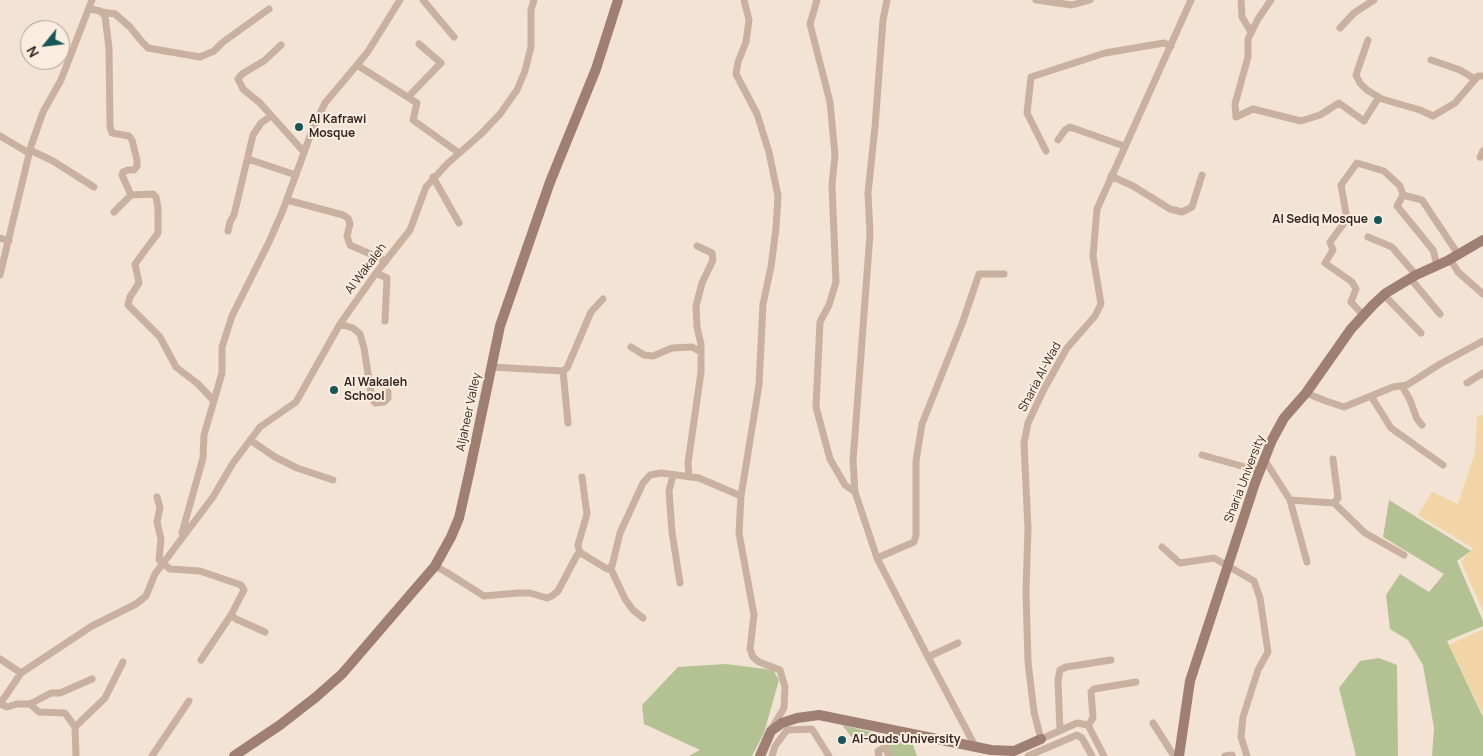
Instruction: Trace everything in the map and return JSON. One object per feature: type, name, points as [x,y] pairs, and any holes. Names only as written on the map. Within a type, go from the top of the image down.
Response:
[{"type":"street","points":[[0,275],[30,152],[43,112],[61,80],[92,0]]},
{"type":"street","points":[[181,539],[203,458],[204,435],[222,372],[222,347],[232,316],[269,242],[325,103],[367,53],[400,0]]},
{"type":"street","points":[[423,0],[454,37]]},
{"type":"street","name":"Al Wakaleh","points":[[21,673],[92,626],[136,604],[146,596],[155,574],[213,497],[233,463],[260,427],[296,402],[340,324],[376,273],[410,230],[426,186],[433,177],[500,114],[517,90],[531,47],[531,10],[534,0]]},
{"type":"street","name":"Aljaheer Valley","points":[[234,756],[301,708],[342,674],[435,566],[452,537],[459,518],[500,326],[550,182],[596,69],[618,0]]},
{"type":"street","points":[[744,0],[749,20],[746,42],[738,62],[736,74],[760,124],[769,152],[778,196],[771,266],[763,304],[759,385],[740,496],[740,532],[754,615],[750,649],[753,657],[759,662],[780,670],[785,687],[784,708],[760,756]]},
{"type":"street","points":[[816,0],[810,24],[830,102],[835,155],[832,184],[836,282],[829,305],[820,322],[816,407],[830,459],[845,485],[854,492]]},
{"type":"street","points":[[887,0],[883,20],[868,193],[870,234],[853,462],[854,492],[877,558],[975,746]]},
{"type":"street","points":[[1036,0],[1072,5],[1090,0]]},
{"type":"street","name":"Sharia Al-Wad","points":[[1041,739],[1034,712],[1028,662],[1026,592],[1028,528],[1024,443],[1028,423],[1067,348],[1095,316],[1101,304],[1093,256],[1097,209],[1191,0]]},
{"type":"street","points":[[1242,0],[1242,17],[1251,32]]},
{"type":"street","points":[[1271,0],[1258,19],[1248,39],[1248,57],[1235,104],[1236,117],[1253,109],[1301,121],[1320,115],[1339,103],[1364,121],[1379,97]]},
{"type":"street","points":[[1340,28],[1354,13],[1374,0]]},
{"type":"street","points":[[90,9],[115,14],[130,27],[148,48],[200,57],[214,51],[269,9]]},
{"type":"street","points":[[102,12],[105,16],[109,48],[110,126],[112,133],[129,136],[132,140],[137,160],[137,166],[134,170],[123,172],[122,175],[131,195]]},
{"type":"street","points":[[1368,40],[1356,75],[1366,90],[1379,97],[1420,110],[1432,116],[1456,103],[1475,79],[1478,76],[1483,76]]},
{"type":"street","points":[[1046,151],[1027,113],[1031,77],[1105,53],[1164,43],[1171,46]]},
{"type":"street","points":[[408,97],[441,63],[420,44]]},
{"type":"street","points":[[281,46],[264,61],[242,74],[238,79],[243,89],[260,103],[304,152]]},
{"type":"street","points":[[1431,60],[1460,70],[1475,79]]},
{"type":"street","points":[[357,64],[417,103],[413,120],[459,154]]},
{"type":"street","points":[[228,231],[234,215],[253,135],[261,122],[271,116]]},
{"type":"street","points":[[1058,140],[1065,130],[1070,127],[1124,146]]},
{"type":"street","points":[[0,136],[30,152],[53,161],[94,187]]},
{"type":"street","points":[[248,159],[296,175]]},
{"type":"street","points":[[1364,315],[1351,302],[1356,288],[1352,282],[1325,263],[1332,250],[1330,242],[1347,219],[1341,185],[1357,163],[1384,171],[1400,186],[1403,195],[1397,206],[1413,228],[1433,250],[1438,265]]},
{"type":"street","points":[[1111,176],[1133,186],[1170,209],[1182,212],[1192,206],[1202,175]]},
{"type":"street","points":[[433,177],[459,223]]},
{"type":"street","points":[[114,212],[131,195],[153,194],[156,197],[158,233],[135,264],[139,283],[130,296],[128,305],[160,337],[176,367],[198,384],[214,400]]},
{"type":"street","points":[[1403,195],[1422,200],[1454,256],[1458,272],[1483,294]]},
{"type":"street","points":[[287,200],[348,218],[350,224],[347,236],[350,244],[386,261]]},
{"type":"street","points":[[1368,237],[1392,247],[1440,314]]},
{"type":"street","points":[[0,238],[9,241]]},
{"type":"street","name":"Sharia University","points":[[1179,756],[1190,681],[1259,471],[1284,418],[1306,393],[1351,329],[1384,295],[1413,276],[1438,265],[1483,240]]},
{"type":"street","points":[[689,477],[688,463],[701,372],[702,344],[697,326],[696,306],[702,283],[713,260],[712,253],[697,246]]},
{"type":"street","points":[[376,273],[387,278],[385,321]]},
{"type":"street","points":[[877,558],[914,542],[916,535],[916,461],[922,424],[962,324],[979,274],[1004,274]]},
{"type":"street","points":[[1384,295],[1421,333]]},
{"type":"street","points":[[491,367],[563,371],[567,368],[592,312],[603,299]]},
{"type":"street","points":[[340,324],[353,328],[360,334],[372,398],[375,403],[384,402],[388,398],[388,392]]},
{"type":"street","points":[[1306,393],[1344,407],[1393,387],[1407,385],[1440,364],[1483,341]]},
{"type":"street","points":[[632,346],[644,355],[652,356],[672,348],[692,347],[701,352]]},
{"type":"street","points":[[563,371],[568,423]]},
{"type":"street","points":[[1467,383],[1483,373]]},
{"type":"street","points":[[1402,386],[1417,419],[1422,425]]},
{"type":"street","points":[[1371,396],[1391,428],[1443,466]]},
{"type":"street","points":[[250,440],[297,468],[333,480]]},
{"type":"street","points":[[1202,455],[1259,471]]},
{"type":"street","points":[[1264,459],[1290,500],[1307,562]]},
{"type":"street","points":[[1333,459],[1338,498],[1334,503]]},
{"type":"street","points":[[610,568],[620,533],[643,483],[650,476],[661,473],[700,478],[740,496]]},
{"type":"street","points":[[673,476],[669,491],[672,532],[680,583]]},
{"type":"street","points":[[582,477],[587,514],[578,546],[580,554],[607,570],[610,568]]},
{"type":"street","points":[[157,497],[160,508],[157,522],[161,539],[158,560],[170,569],[200,571],[241,585],[244,590],[231,615],[201,660]]},
{"type":"street","points":[[1290,500],[1334,503],[1365,533],[1404,555]]},
{"type":"street","points":[[1162,547],[1180,562],[1214,558],[1254,581],[1260,598],[1268,652],[1258,670],[1243,717],[1241,737],[1247,756]]},
{"type":"street","points":[[435,566],[484,596],[530,593],[547,598],[558,591],[577,555],[580,554]]},
{"type":"street","points":[[610,568],[625,599],[633,610],[643,618]]},
{"type":"street","points":[[231,615],[265,632]]},
{"type":"street","points":[[928,658],[958,644]]},
{"type":"street","points":[[0,659],[21,673],[0,704],[7,707],[17,704],[30,704],[92,679]]},
{"type":"street","points":[[1060,731],[1058,680],[1060,670],[1066,667],[1112,660]]},
{"type":"street","points":[[75,727],[105,698],[123,662]]},
{"type":"street","points":[[1088,725],[1093,718],[1091,692],[1094,689],[1136,682]]},
{"type":"street","points":[[152,756],[189,702]]},
{"type":"street","points":[[30,704],[39,712],[65,713],[75,727],[76,756]]},
{"type":"street","points":[[771,731],[782,723],[819,715],[991,750],[1014,751],[1077,723],[1088,725]]},
{"type":"street","points":[[1153,723],[1174,756]]},
{"type":"street","points":[[1088,725],[1104,756]]},
{"type":"street","points":[[772,756],[775,746],[787,730],[812,729],[829,756]]},
{"type":"street","points":[[1028,756],[1077,735],[1082,738],[1092,756]]},
{"type":"street","points":[[879,756],[878,752],[885,747],[889,756]]},
{"type":"green space","points":[[1389,500],[1471,551],[1457,561],[1483,621],[1483,626],[1447,641],[1483,717],[1483,756],[1432,756],[1434,728],[1423,665],[1408,640],[1390,629],[1386,595],[1400,574],[1429,592],[1444,574],[1383,537]]},
{"type":"green space","points":[[1379,658],[1397,665],[1398,756],[1356,756],[1339,688],[1360,661]]},
{"type":"green space","points":[[726,664],[773,670],[779,680],[764,733],[752,756],[689,756],[700,750],[644,724],[642,705],[678,667]]},
{"type":"green space","points":[[842,725],[912,742],[917,756],[891,756],[885,745],[853,739]]},
{"type":"sand","points":[[1483,415],[1483,611],[1461,562],[1473,548],[1418,515],[1432,492],[1458,504],[1475,453],[1477,416]]},
{"type":"sand","points":[[1483,629],[1483,715],[1449,645]]},
{"type":"place","name":"Al Kafrawi Mosque","points":[[299,127]]},
{"type":"place","name":"Al Sediq Mosque","points":[[1378,220]]},
{"type":"place","name":"Al Wakaleh School","points":[[334,390]]},
{"type":"place","name":"Al-Quds University","points":[[842,740]]}]
